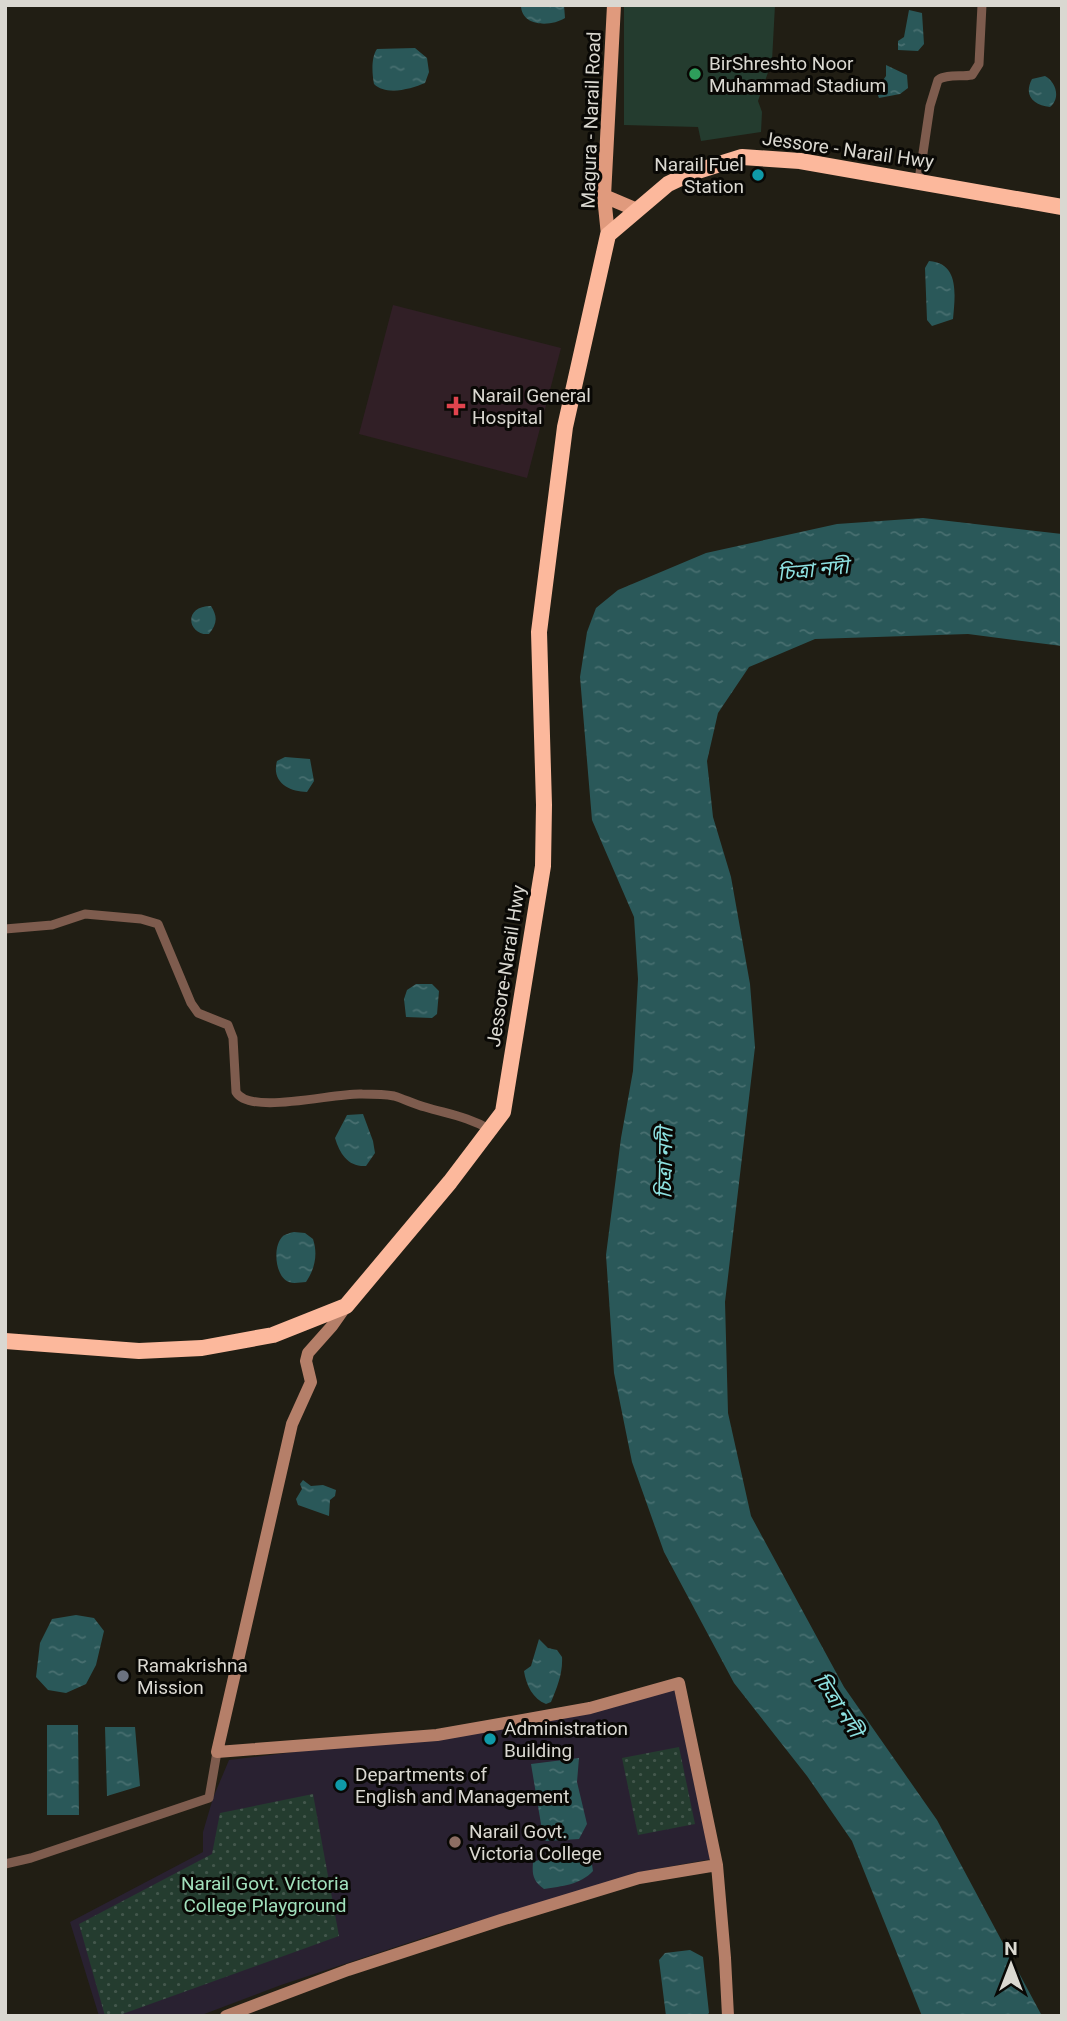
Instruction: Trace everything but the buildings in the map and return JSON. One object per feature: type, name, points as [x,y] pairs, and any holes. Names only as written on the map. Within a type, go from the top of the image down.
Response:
[{"type":"highway","name":"Jessore - Narail Hwy","points":[[608,235],[668,184],[691,173],[742,157],[800,161],[1062,207]]},
{"type":"highway","name":"Jessore-Narail Hwy","points":[[5,1341],[139,1351],[202,1348],[272,1335],[346,1306],[400,1243],[503,1112],[543,866],[544,805],[538,632],[563,439],[608,235]]},
{"type":"main road","name":"Magura - Narail Road","points":[[608,235],[604,196],[614,5]]},
{"type":"main road","points":[[604,196],[637,210]]},
{"type":"street","points":[[919,180],[930,106],[938,80],[943,77],[972,75],[979,64],[982,5]]},
{"type":"street","points":[[5,929],[52,925],[86,914],[141,919],[158,924],[191,1003],[198,1013],[228,1026],[233,1038],[236,1092],[242,1099],[293,1101],[357,1093],[393,1096],[474,1120],[491,1130]]},
{"type":"street","points":[[5,1864],[31,1858],[209,1798],[216,1752],[292,1424],[311,1382],[306,1361],[308,1353],[346,1306]]},
{"type":"street","points":[[216,1752],[437,1735],[590,1708],[678,1683],[717,1865],[727,2016]]},
{"type":"street","points":[[226,2016],[348,1970],[500,1920],[639,1878],[717,1865]]},
{"type":"shaded area","name":"Narail General Hospital","points":[[393,305],[561,348],[527,478],[359,434]]},
{"type":"shaded area","name":"Narail Govt. Victoria College","points":[[676,1687],[712,1859],[634,1873],[596,1888],[441,1932],[281,1985],[199,2016],[99,2016],[70,1922],[203,1852],[203,1832],[213,1798],[229,1760],[350,1745]]},
{"type":"green space","name":"BirShreshto Noor Muhammad Stadium","points":[[624,5],[775,5],[772,61],[758,101],[762,112],[761,132],[701,141],[698,127],[624,125]]},
{"type":"green space","points":[[679,1747],[695,1824],[638,1835],[622,1758]]},
{"type":"green space","name":"Narail Govt. Victoria College Playground","points":[[313,1794],[339,1936],[117,2016],[105,2016],[79,1924],[212,1854],[220,1813]]},
{"type":"water","points":[[521,5],[564,5],[565,18],[545,24],[531,21],[522,12]]},
{"type":"water","points":[[909,10],[922,13],[924,44],[918,51],[898,50],[898,41],[904,37]]},
{"type":"water","points":[[415,48],[427,58],[429,72],[425,83],[392,91],[374,84],[372,71],[377,49]]},
{"type":"water","points":[[886,65],[907,75],[908,88],[900,94],[879,98],[876,90],[886,76]]},
{"type":"water","points":[[1045,76],[1056,90],[1050,107],[1035,102],[1029,90],[1032,79]]},
{"type":"water","points":[[929,261],[939,263],[951,274],[954,291],[953,319],[932,326],[927,320],[925,268]]},
{"type":"water","name":"চিত্রা নদী","points":[[923,518],[1062,534],[1062,646],[968,634],[815,639],[749,667],[718,713],[707,761],[713,817],[731,877],[750,984],[755,1047],[725,1302],[728,1413],[751,1516],[844,1687],[937,1820],[1042,2016],[922,2016],[852,1841],[807,1776],[734,1683],[664,1552],[632,1462],[614,1373],[606,1255],[621,1138],[633,1071],[638,979],[634,917],[592,820],[580,677],[587,632],[596,608],[618,590],[706,553],[837,524]]},
{"type":"water","points":[[211,606],[216,617],[215,624],[209,634],[202,633],[193,626],[192,615],[202,607]]},
{"type":"water","points":[[285,757],[310,759],[314,781],[307,792],[288,788],[279,780],[277,761]]},
{"type":"water","points":[[416,984],[432,984],[439,991],[437,1014],[432,1018],[406,1017],[404,999],[407,990]]},
{"type":"water","points":[[363,1114],[375,1153],[366,1166],[360,1166],[346,1158],[335,1138],[347,1115]]},
{"type":"water","points":[[294,1232],[305,1233],[313,1239],[315,1245],[315,1261],[306,1282],[289,1282],[278,1268],[277,1247],[284,1236]]},
{"type":"water","points":[[303,1480],[311,1486],[323,1485],[336,1490],[335,1496],[330,1500],[329,1516],[298,1505],[296,1499],[302,1489],[300,1484]]},
{"type":"water","points":[[76,1615],[94,1618],[104,1631],[96,1665],[86,1684],[66,1693],[48,1690],[36,1677],[40,1643],[52,1619]]},
{"type":"water","points":[[539,1639],[548,1648],[557,1650],[562,1657],[557,1686],[551,1702],[546,1704],[537,1699],[531,1691],[524,1671],[531,1666]]},
{"type":"water","points":[[47,1725],[78,1725],[79,1815],[47,1815]]},
{"type":"water","points":[[105,1727],[135,1727],[140,1786],[107,1796]]},
{"type":"water","points":[[579,1758],[577,1782],[587,1824],[579,1839],[546,1841],[531,1764]]},
{"type":"water","points":[[583,1852],[591,1858],[593,1871],[588,1876],[570,1884],[544,1889],[535,1880],[533,1862],[557,1854]]},
{"type":"water","points":[[690,1950],[703,1957],[709,2013],[706,2016],[666,2016],[659,1960],[665,1953]]},
{"type":"place","name":"BirShreshto Noor Muhammad Stadium","points":[[695,74]]},
{"type":"place","name":"Narail Fuel Station","points":[[758,175]]},
{"type":"place","name":"Narail General Hospital","points":[[456,406]]},
{"type":"place","name":"Ramakrishna Mission","points":[[123,1676]]},
{"type":"place","name":"Administration Building","points":[[490,1739]]},
{"type":"place","name":"Departments of English and Management","points":[[341,1785]]},
{"type":"place","name":"Narail Govt. Victoria College","points":[[455,1842]]}]
